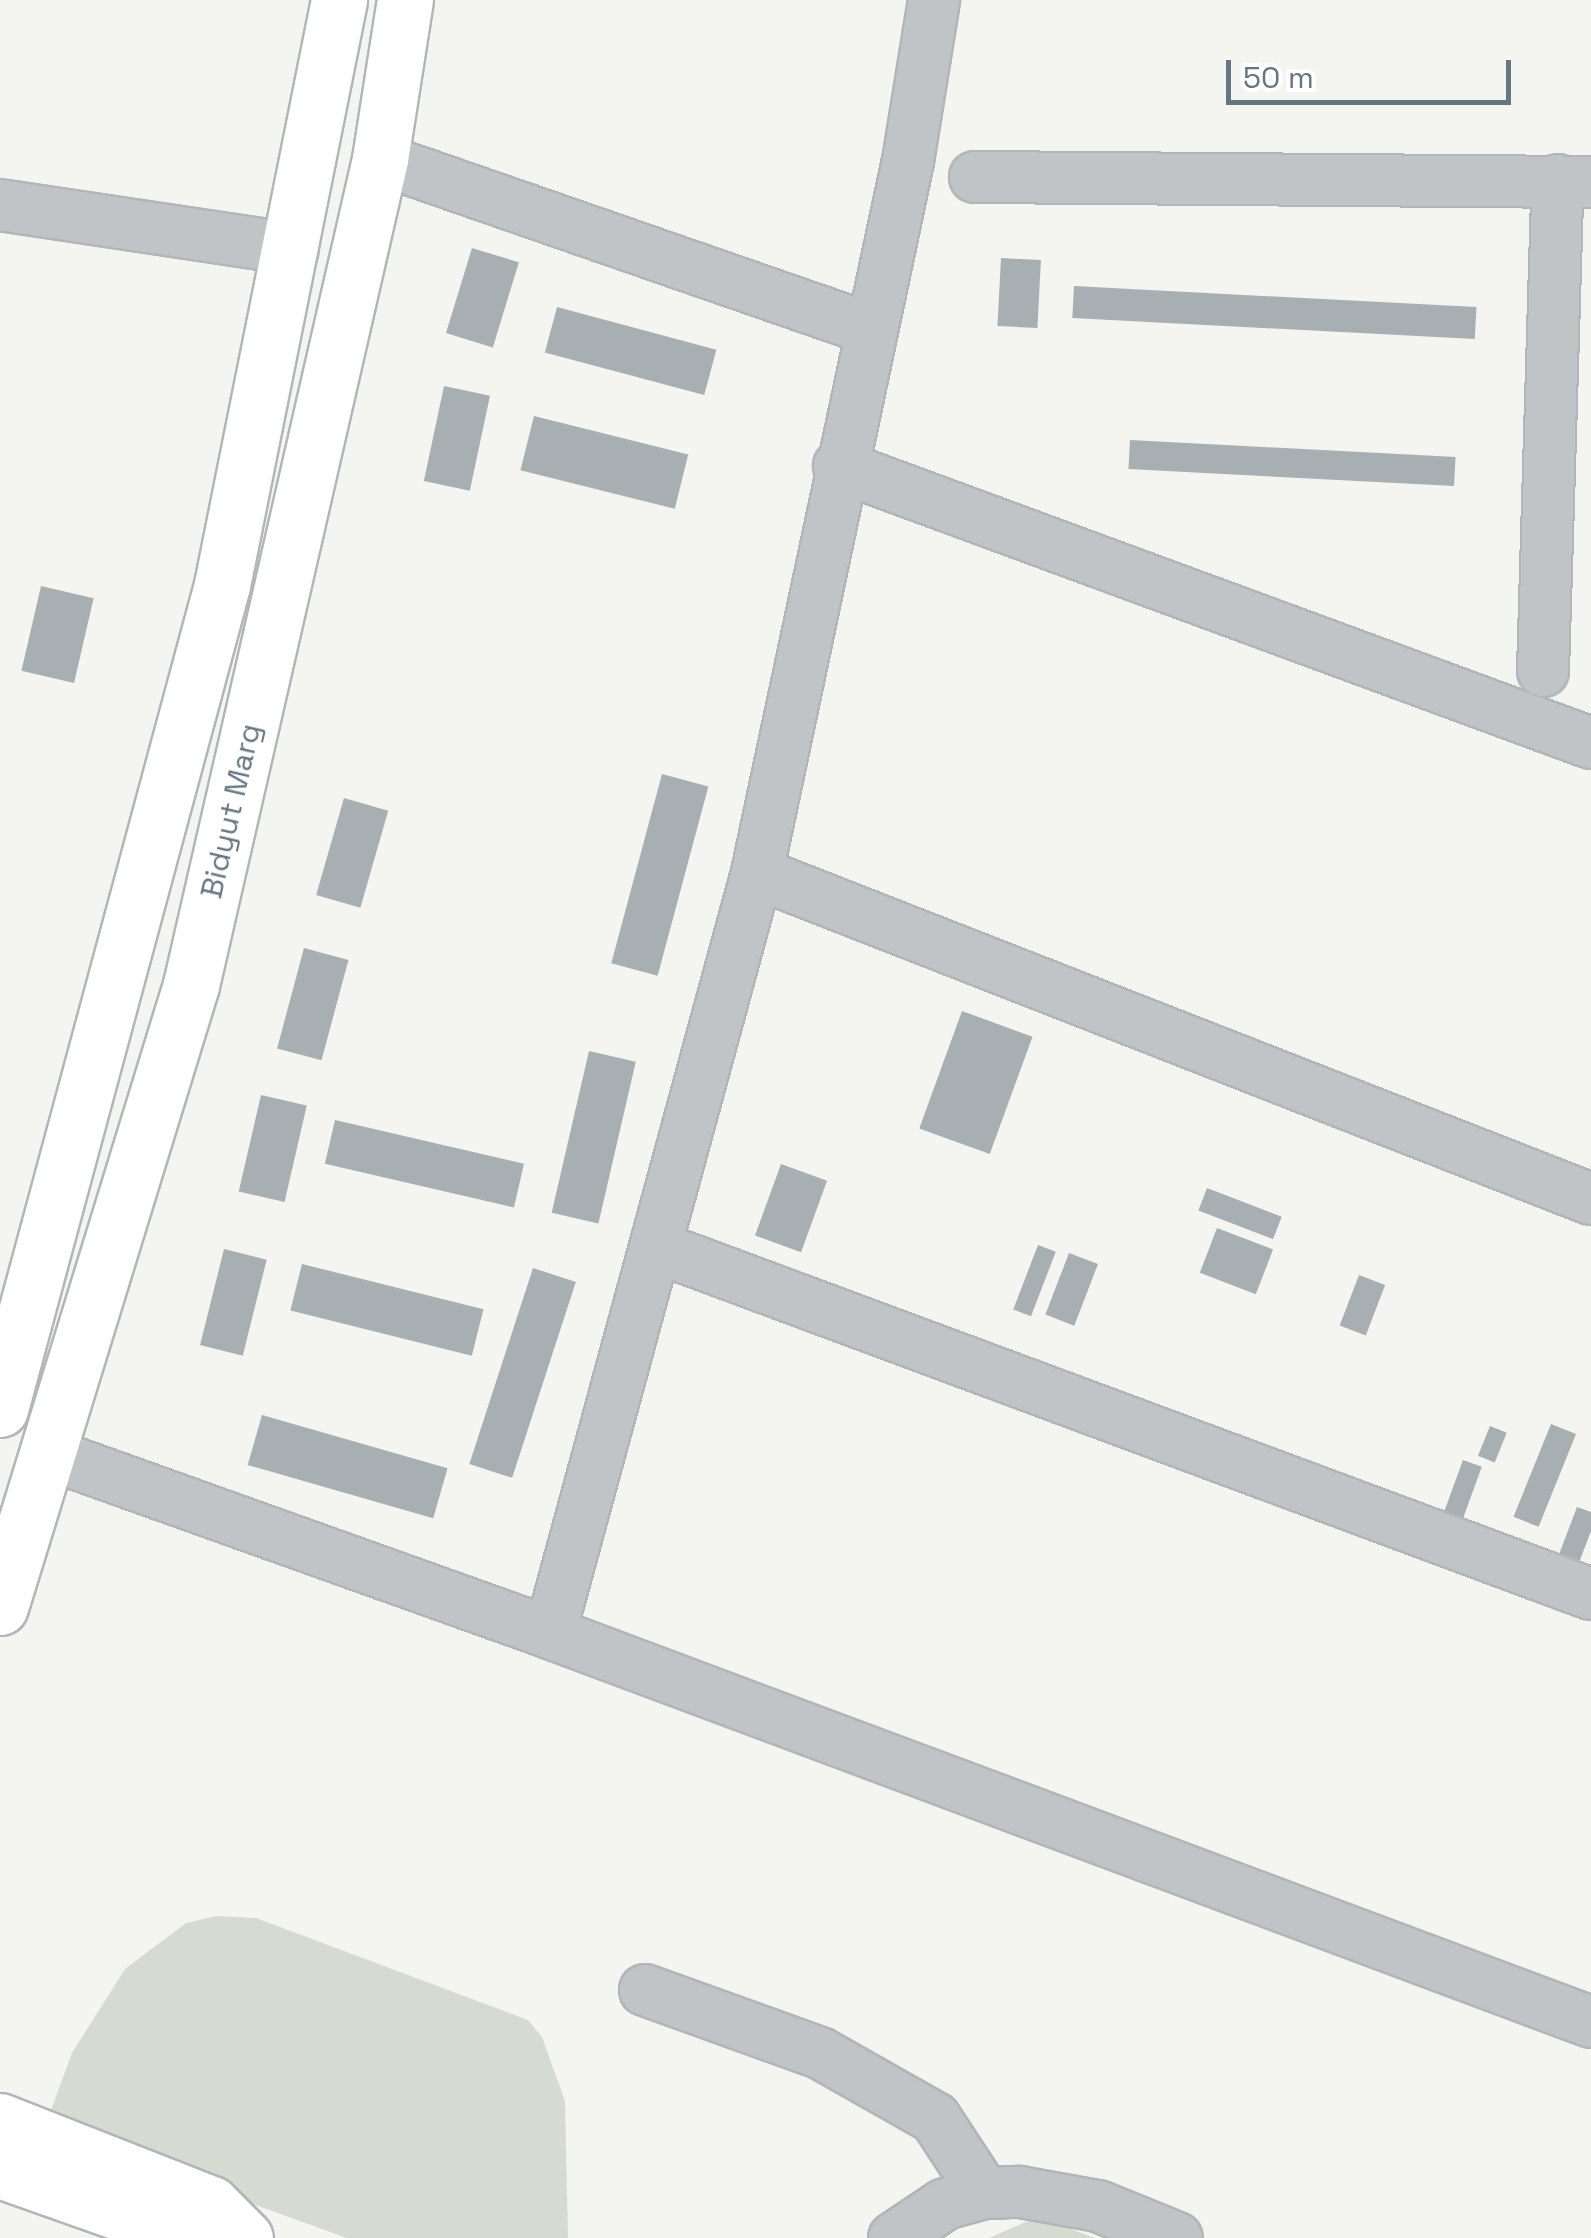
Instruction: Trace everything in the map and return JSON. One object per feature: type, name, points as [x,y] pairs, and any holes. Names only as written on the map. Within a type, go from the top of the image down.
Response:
[{"type":"main road","points":[[0,1409],[222,585],[339,0]]},
{"type":"main road","name":"Bidyut Marg","points":[[0,1607],[191,984],[380,159],[405,0]]},
{"type":"main road","points":[[121,965],[191,984]]},
{"type":"main road","points":[[0,2122],[211,2204],[246,2238]]},
{"type":"main road","points":[[0,2170],[192,2238]]},
{"type":"street","points":[[550,1633],[659,1248],[757,872],[934,0]]},
{"type":"street","points":[[380,159],[870,329]]},
{"type":"street","points":[[975,177],[1574,181],[1572,403],[1543,671]]},
{"type":"street","points":[[0,205],[292,249]]},
{"type":"street","points":[[839,466],[1591,743]]},
{"type":"street","points":[[757,872],[1591,1199]]},
{"type":"street","points":[[659,1248],[1591,1594]]},
{"type":"street","points":[[48,1454],[550,1633],[1591,2022]]},
{"type":"street","points":[[644,1990],[820,2053],[936,2118],[984,2192]]},
{"type":"street","points":[[894,2238],[945,2204],[984,2192],[1098,2206],[1177,2238]]},
{"type":"shaded area","points":[[216,1916],[256,1918],[528,2020],[542,2037],[565,2101],[568,2238],[347,2238],[44,2129],[72,2053],[125,1969],[186,1923]]},
{"type":"shaded area","points":[[1028,2221],[1060,2225],[1095,2238],[989,2238]]},
{"type":"building","points":[[472,248],[519,262],[493,347],[446,333]]},
{"type":"building","points":[[1001,258],[1041,260],[1037,328],[997,326]]},
{"type":"building","points":[[1074,286],[1476,307],[1475,339],[1072,318]]},
{"type":"building","points":[[557,307],[716,350],[704,395],[545,352]]},
{"type":"building","points":[[444,386],[490,396],[470,491],[424,481]]},
{"type":"building","points":[[534,416],[688,454],[675,509],[520,470]]},
{"type":"building","points":[[1130,440],[1456,457],[1454,486],[1128,469]]},
{"type":"building","points":[[41,586],[94,598],[74,683],[21,671]]},
{"type":"building","points":[[662,774],[708,786],[658,976],[611,963]]},
{"type":"building","points":[[344,798],[388,811],[360,908],[316,895]]},
{"type":"building","points":[[304,948],[348,960],[322,1060],[277,1048]]},
{"type":"building","points":[[962,1011],[1032,1037],[990,1154],[919,1128]]},
{"type":"building","points":[[589,1051],[636,1062],[598,1224],[552,1213]]},
{"type":"building","points":[[261,1095],[307,1106],[285,1202],[239,1191]]},
{"type":"building","points":[[335,1120],[524,1164],[514,1207],[325,1164]]},
{"type":"building","points":[[781,1164],[827,1181],[801,1252],[755,1235]]},
{"type":"building","points":[[1207,1188],[1282,1217],[1273,1239],[1198,1210]]},
{"type":"building","points":[[1217,1228],[1273,1250],[1256,1294],[1200,1273]]},
{"type":"building","points":[[1038,1245],[1056,1252],[1031,1316],[1013,1309]]},
{"type":"building","points":[[224,1249],[267,1260],[243,1356],[200,1345]]},
{"type":"building","points":[[1069,1253],[1098,1264],[1074,1326],[1045,1315]]},
{"type":"building","points":[[302,1264],[483,1309],[472,1356],[290,1311]]},
{"type":"building","points":[[533,1268],[576,1282],[512,1478],[469,1464]]},
{"type":"building","points":[[1359,1275],[1385,1285],[1366,1335],[1340,1325]]},
{"type":"building","points":[[262,1415],[448,1468],[433,1518],[248,1465]]},
{"type":"building","points":[[1551,1424],[1576,1434],[1539,1527],[1514,1517]]},
{"type":"building","points":[[1490,1426],[1507,1433],[1495,1462],[1478,1456]]},
{"type":"building","points":[[1463,1460],[1482,1467],[1463,1518],[1445,1511]]},
{"type":"building","points":[[1577,1507],[1591,1512],[1591,1531],[1575,1573],[1555,1565]]}]
